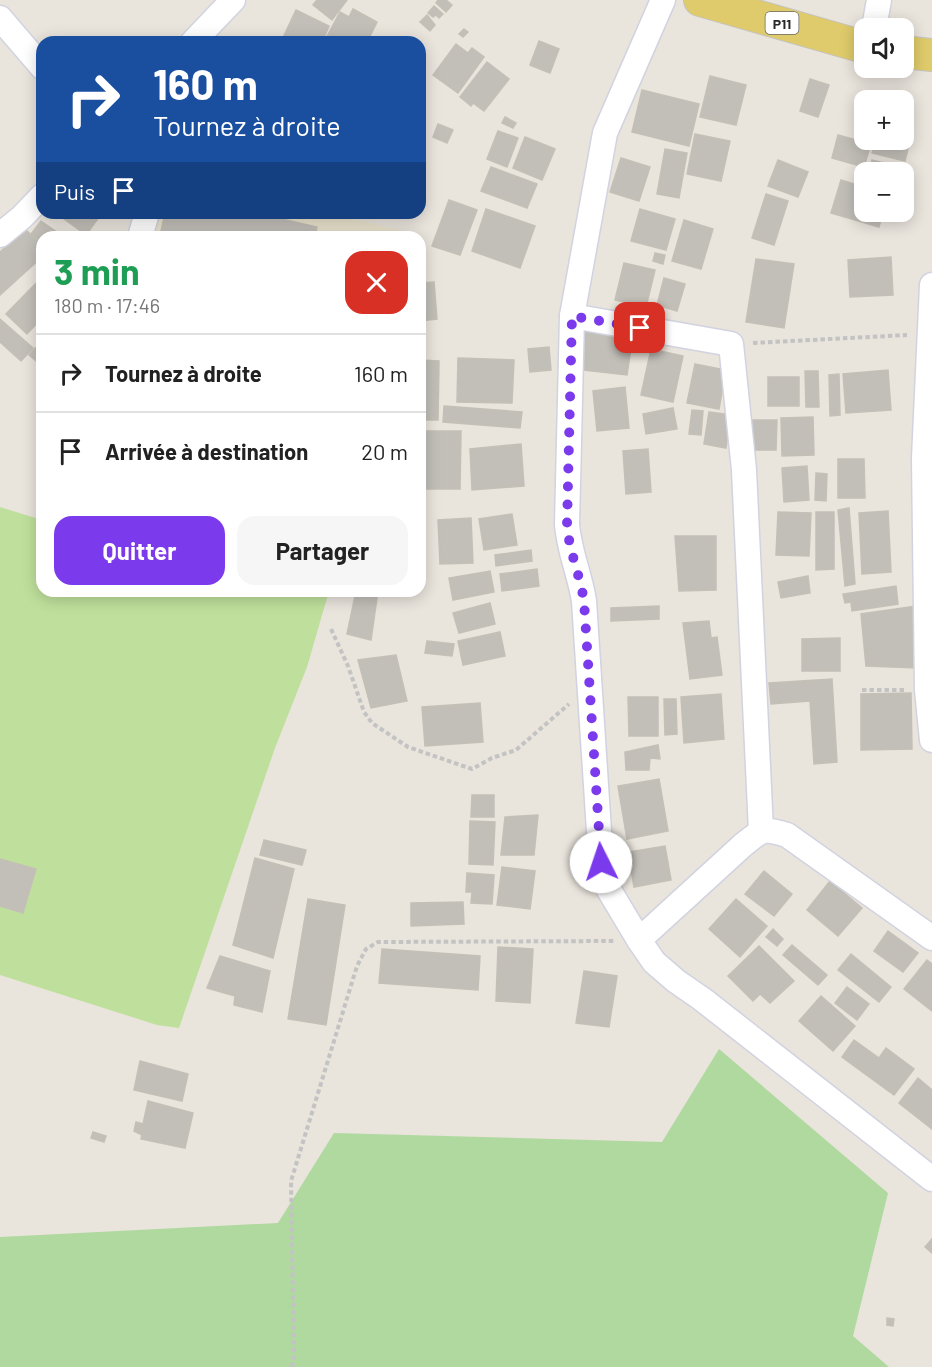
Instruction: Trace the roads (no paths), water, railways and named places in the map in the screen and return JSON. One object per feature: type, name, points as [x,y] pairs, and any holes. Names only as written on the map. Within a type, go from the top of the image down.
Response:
[{"type":"main road","name":"P11","points":[[700,0],[854,44]]},
{"type":"main road","points":[[914,53],[932,55]]},
{"type":"street","points":[[200,36],[233,0]]},
{"type":"street","points":[[663,0],[605,133],[572,316],[567,525],[568,539],[583,594],[601,862],[609,890],[654,962],[932,1179]]},
{"type":"street","points":[[876,18],[879,0]]},
{"type":"street","points":[[0,18],[36,60]]},
{"type":"street","points":[[0,235],[36,202]]},
{"type":"street","points":[[932,285],[924,458],[927,690],[932,740]]},
{"type":"street","points":[[572,316],[731,344],[744,470],[760,831]]},
{"type":"street","points":[[639,940],[760,831],[773,831],[787,835],[932,938]]}]
